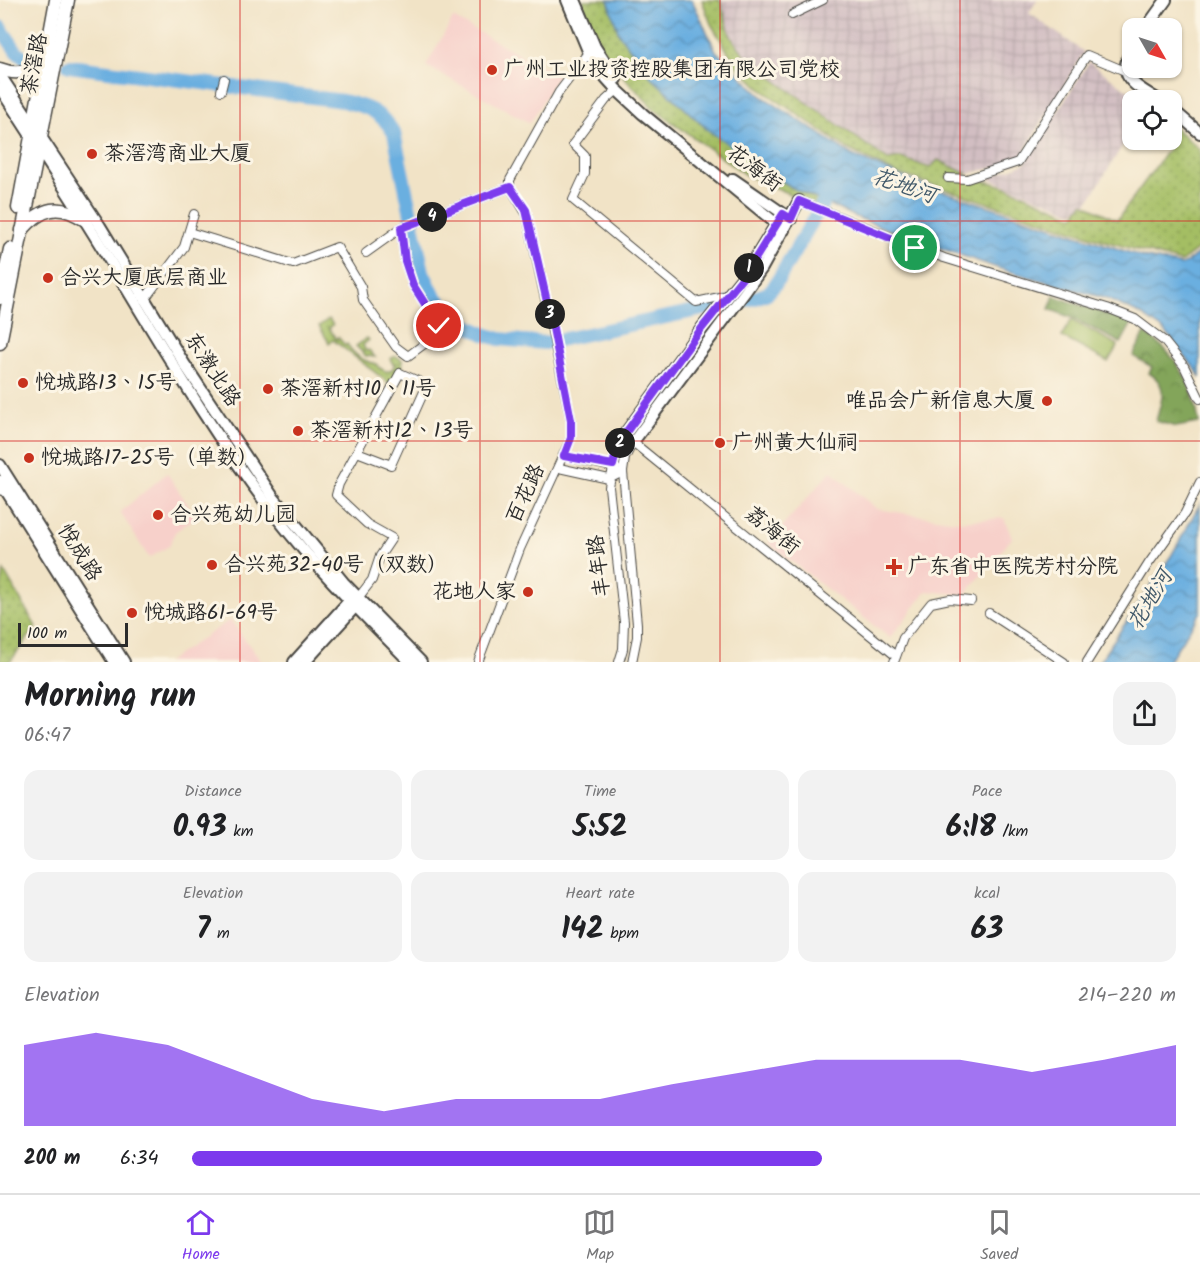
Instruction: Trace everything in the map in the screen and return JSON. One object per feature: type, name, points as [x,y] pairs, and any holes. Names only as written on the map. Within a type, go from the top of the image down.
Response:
[{"type":"main road","name":"茶滘路","points":[[35,136],[56,0]]},
{"type":"main road","name":"茶滘路","points":[[35,136],[68,0]]},
{"type":"main road","points":[[0,69],[13,73],[28,71],[46,54]]},
{"type":"main road","points":[[0,343],[22,231],[35,136]]},
{"type":"main road","points":[[0,298],[35,136]]},
{"type":"main road","points":[[22,231],[32,219],[50,210],[67,210],[85,220]]},
{"type":"street","name":"花海街","points":[[567,0],[592,50],[617,80],[654,116],[738,183],[787,216],[799,201],[945,258],[1107,308],[1136,320],[1164,341],[1184,366],[1200,399]]},
{"type":"street","name":"花海街","points":[[575,0],[597,68],[643,114],[780,227]]},
{"type":"street","points":[[792,15],[823,0]]},
{"type":"street","points":[[1153,18],[1166,0]]},
{"type":"street","points":[[366,253],[403,228],[510,187],[510,180],[559,92],[592,50]]},
{"type":"street","points":[[948,178],[967,179],[1018,162],[1087,55],[1122,70]]},
{"type":"street","name":"东漖北路","points":[[0,75],[185,383],[247,476],[300,546],[410,662]]},
{"type":"street","points":[[1130,78],[1143,90]]},
{"type":"street","points":[[221,91],[224,79]]},
{"type":"street","name":"东漖北路","points":[[0,88],[100,226],[144,300],[273,497],[354,602],[422,662]]},
{"type":"street","points":[[617,90],[606,100],[573,144],[585,156],[585,174],[573,200],[696,302],[730,294]]},
{"type":"street","points":[[1182,118],[1200,133]]},
{"type":"street","name":"百花路","points":[[478,662],[520,549],[571,438],[554,336],[527,214],[510,187]]},
{"type":"street","points":[[144,300],[184,247],[194,214]]},
{"type":"street","points":[[622,472],[629,438],[702,328],[747,272],[787,216]]},
{"type":"street","points":[[629,438],[746,292],[780,227]]},
{"type":"street","points":[[189,232],[293,264],[337,247],[361,287],[363,300],[396,347],[408,356],[431,339],[439,326],[413,285],[405,261],[403,228]]},
{"type":"street","points":[[305,662],[372,580],[380,556],[392,538],[367,524],[336,495],[339,484],[400,373],[427,386],[391,465],[357,452]]},
{"type":"street","name":"丰年路","points":[[619,662],[623,649],[624,622],[609,478],[617,449],[629,438]]},
{"type":"street","name":"荔海街","points":[[629,438],[895,659]]},
{"type":"street","points":[[564,456],[613,465],[622,472]]},
{"type":"street","name":"悦成路","points":[[0,465],[124,662]]},
{"type":"street","points":[[559,468],[609,478],[622,472]]},
{"type":"street","name":"丰年路","points":[[622,472],[637,631],[632,662]]},
{"type":"street","points":[[1087,662],[1149,562],[1185,513],[1200,482]]},
{"type":"street","name":"悦成路","points":[[2,486],[114,662]]},
{"type":"street","points":[[895,659],[903,638],[931,603],[950,599],[971,601]]},
{"type":"street","points":[[294,662],[354,602]]},
{"type":"street","points":[[989,613],[1064,662]]},
{"type":"shaded area","points":[[720,0],[1037,0],[1029,13],[1084,52],[1018,162],[967,174],[938,160],[930,168],[901,158],[888,160],[836,124],[751,63],[731,37]]},
{"type":"shaded area","name":"广州工业投资控股集团有限公司党校","points":[[453,18],[558,75],[530,123],[426,66]]},
{"type":"shaded area","points":[[1089,62],[1127,90],[1122,90],[1122,146],[1088,202],[1073,212],[988,178],[1025,163]]},
{"type":"shaded area","name":"广东省中医院芳村分院","points":[[831,471],[877,509],[956,521],[1004,518],[1012,538],[965,595],[927,591],[890,638],[768,543]]},
{"type":"shaded area","name":"合兴苑幼儿园","points":[[167,473],[196,517],[175,532],[169,546],[149,558],[120,512]]},
{"type":"shaded area","points":[[230,620],[262,662],[167,662]]},
{"type":"green space","points":[[583,0],[608,0],[619,34],[651,77],[708,130],[793,188],[821,201],[819,207],[746,175],[655,110],[622,75],[602,48],[584,10]]},
{"type":"green space","points":[[702,0],[720,0],[731,37],[751,63],[888,160],[901,158],[930,168],[938,160],[967,174],[951,178],[982,180],[1007,187],[1074,216],[1083,203],[1117,220],[1168,150],[1182,150],[1182,134],[1200,150],[1200,248],[1181,262],[1105,241],[893,172],[848,149],[762,90],[736,65],[711,24]]},
{"type":"green space","points":[[1054,296],[1132,323],[1121,343],[1049,309]]},
{"type":"green space","points":[[329,319],[333,325],[329,328],[336,339],[338,337],[364,360],[377,364],[385,371],[390,371],[396,364],[393,364],[390,359],[396,356],[402,360],[403,368],[390,384],[333,340],[329,343],[319,326]]},
{"type":"green space","points":[[1071,320],[1118,345],[1108,362],[1062,337]]},
{"type":"green space","points":[[1145,333],[1166,351],[1182,372],[1193,396],[1199,423],[1176,427],[1156,421],[1162,400],[1160,383],[1149,373],[1152,367],[1133,356]]},
{"type":"green space","points":[[367,338],[369,340],[363,345],[366,351],[369,350],[375,357],[366,356],[356,346]]},
{"type":"green space","points":[[4,571],[36,627],[10,662],[0,662],[0,594]]},
{"type":"water","name":"花地河","points":[[608,0],[692,0],[716,51],[760,95],[852,155],[909,180],[1146,258],[1182,265],[1200,253],[1200,378],[1165,331],[1140,314],[1107,299],[998,268],[900,234],[851,215],[793,188],[708,130],[651,77],[619,34]]},
{"type":"water","name":"花地河","points":[[1200,504],[1200,613],[1168,662],[1099,662],[1171,556]]},
{"type":"waterway","points":[[0,27],[17,52],[28,61]]},
{"type":"waterway","points":[[69,66],[343,101],[359,105],[378,114],[394,133],[423,272],[434,295],[464,324],[499,339],[545,343],[755,298],[768,293],[775,285],[833,186]]},
{"type":"place","name":"广州工业投资控股集团有限公司党校","points":[[492,70]]},
{"type":"place","name":"茶滘湾商业大厦","points":[[92,154]]},
{"type":"place","name":"合兴大厦底层商业","points":[[48,278]]},
{"type":"place","name":"悦城路13、15号","points":[[23,383]]},
{"type":"place","name":"茶滘新村10、11号","points":[[268,389]]},
{"type":"place","name":"唯品会广新信息大厦","points":[[1047,401]]},
{"type":"place","name":"茶滘新村12、13号","points":[[298,431]]},
{"type":"place","name":"广州黄大仙祠","points":[[720,443]]},
{"type":"place","name":"悦城路17-25号（单数）","points":[[29,458]]},
{"type":"place","name":"合兴苑幼儿园","points":[[158,515]]},
{"type":"place","name":"合兴苑32-40号（双数）","points":[[212,565]]},
{"type":"place","name":"广东省中医院芳村分院","points":[[894,567]]},
{"type":"place","name":"花地人家","points":[[528,592]]},
{"type":"place","name":"悦城路61-69号","points":[[132,613]]},
{"type":"route","points":[[439,326],[413,285],[405,261],[401,228],[510,187],[526,210],[553,328],[571,420],[571,438],[564,456],[613,465],[617,449],[633,422],[702,328],[747,272],[783,214],[791,219],[799,201],[915,248]]}]
